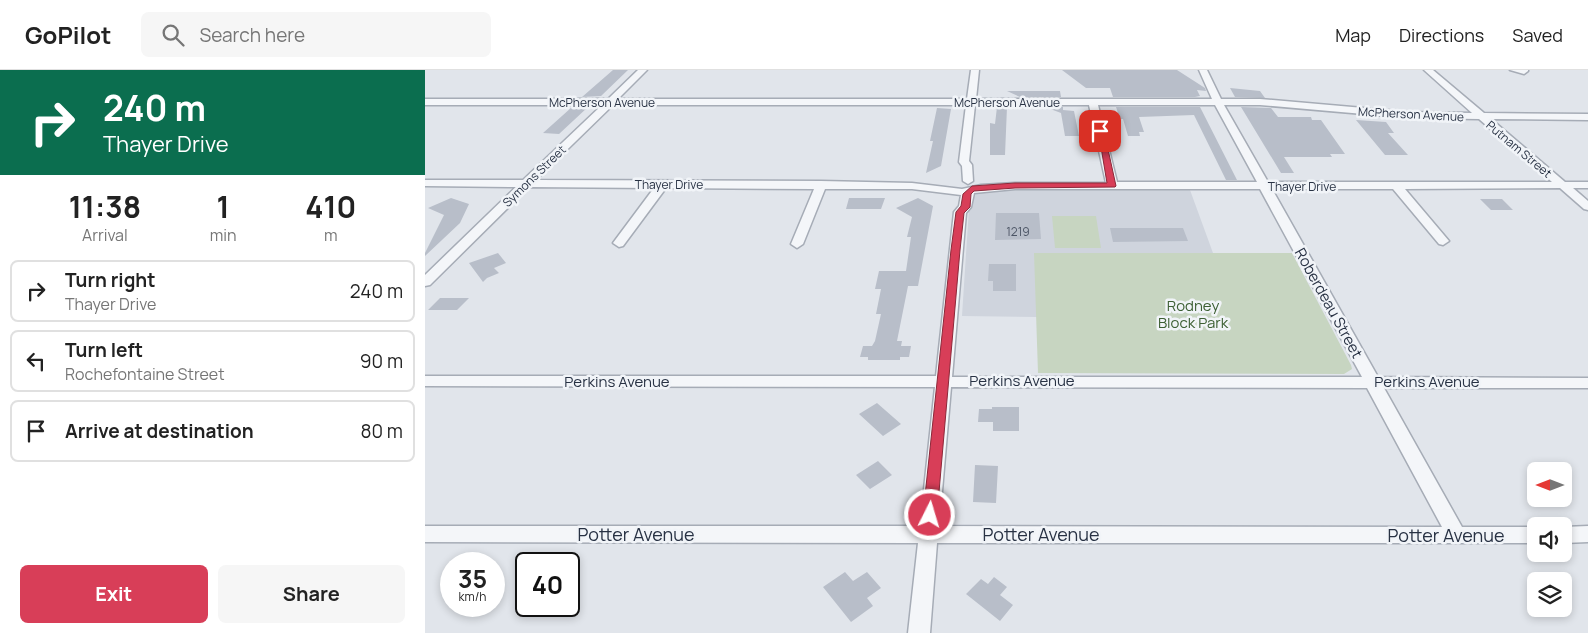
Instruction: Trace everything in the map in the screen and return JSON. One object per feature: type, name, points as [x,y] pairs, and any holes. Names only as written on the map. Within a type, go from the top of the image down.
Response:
[{"type":"street","name":"Symons Street","points":[[425,282],[643,70]]},
{"type":"street","points":[[919,633],[942,380],[960,212],[965,207],[967,194],[962,186],[967,165],[964,162],[975,70]]},
{"type":"street","name":"Roberdeau Street","points":[[1203,70],[1218,102],[1457,536]]},
{"type":"street","name":"Putnam Street","points":[[1428,70],[1588,207]]},
{"type":"street","points":[[1514,70],[1524,71]]},
{"type":"street","name":"McPherson Avenue","points":[[425,102],[1218,102],[1287,104],[1409,116],[1588,117]]},
{"type":"street","points":[[1093,102],[1112,186]]},
{"type":"street","name":"Thayer Drive","points":[[425,183],[912,186],[1588,185]]},
{"type":"street","points":[[619,242],[663,184]]},
{"type":"street","points":[[797,244],[821,184]]},
{"type":"street","points":[[1397,186],[1443,242]]},
{"type":"street","name":"Perkins Avenue","points":[[425,381],[1588,382]]},
{"type":"street","name":"Potter Avenue","points":[[425,534],[1527,535]]},
{"type":"street","points":[[1572,535],[1588,534]]},
{"type":"shaded area","points":[[1190,190],[1213,253],[1035,253],[1037,317],[962,316],[969,208],[972,191]]},
{"type":"green space","points":[[1052,216],[1096,216],[1101,248],[1055,248]]},
{"type":"green space","name":"Rodney Block Park","points":[[1034,253],[1292,253],[1352,369],[1344,374],[1038,373]]},
{"type":"building","points":[[613,70],[628,70],[601,96],[582,97]]},
{"type":"building","points":[[1062,70],[1177,70],[1205,88],[1206,91],[1197,90],[1200,96],[1195,97],[1113,97],[1110,88],[1086,88]]},
{"type":"building","points":[[1230,88],[1260,91],[1265,98],[1235,97]]},
{"type":"building","points":[[1007,91],[1060,91],[1061,97],[1020,97]]},
{"type":"building","points":[[572,107],[588,107],[559,134],[543,133]]},
{"type":"building","points":[[997,107],[1007,107],[1005,155],[990,155],[990,123],[995,124]]},
{"type":"building","points":[[1045,107],[1063,107],[1063,110],[1074,111],[1079,136],[1065,136],[1061,113]]},
{"type":"building","points":[[1116,107],[1200,107],[1237,180],[1226,180],[1194,115],[1139,117],[1144,132],[1139,132],[1140,136],[1128,136],[1123,119],[1120,119]]},
{"type":"building","points":[[1241,107],[1271,108],[1278,117],[1311,117],[1312,120],[1321,120],[1345,154],[1330,154],[1332,157],[1284,157],[1294,173],[1281,173]]},
{"type":"building","points":[[937,108],[951,109],[941,166],[926,173],[933,141],[930,141]]},
{"type":"building","points":[[1356,120],[1386,122],[1394,133],[1388,133],[1408,155],[1385,155]]},
{"type":"building","points":[[451,198],[469,204],[460,223],[425,256],[444,215],[428,208]]},
{"type":"building","points":[[849,198],[885,198],[881,209],[846,209]]},
{"type":"building","points":[[918,198],[933,206],[918,286],[908,286],[897,341],[902,341],[901,346],[911,346],[909,357],[900,357],[900,360],[868,360],[868,357],[860,357],[863,346],[872,346],[875,341],[881,314],[876,314],[881,289],[875,289],[879,271],[906,271],[911,237],[907,237],[912,217],[896,208]]},
{"type":"building","points":[[1480,199],[1502,199],[1513,210],[1491,210]]},
{"type":"building","points":[[996,213],[1039,213],[1041,239],[995,240]]},
{"type":"building","points":[[1110,228],[1183,228],[1188,241],[1113,242]]},
{"type":"building","points":[[498,253],[506,263],[494,268],[499,273],[487,278],[483,282],[469,263]]},
{"type":"building","points":[[989,264],[1016,264],[1016,291],[993,291],[993,281],[988,281]]},
{"type":"building","points":[[440,298],[469,298],[457,310],[428,310]]},
{"type":"building","points":[[877,403],[901,424],[883,436],[859,414]]},
{"type":"building","points":[[992,407],[1019,407],[1019,431],[993,431],[993,422],[978,422],[979,409],[992,409]]},
{"type":"building","points":[[878,461],[892,475],[870,489],[856,475]]},
{"type":"building","points":[[975,465],[998,466],[996,503],[973,502]]},
{"type":"building","points":[[845,572],[853,581],[867,572],[881,588],[867,598],[873,606],[851,622],[823,587]]},
{"type":"building","points":[[994,577],[1007,587],[1000,595],[1013,605],[1000,621],[966,594],[981,579],[988,584]]},
{"type":"route","points":[[930,515],[960,212],[965,207],[967,194],[972,189],[1015,186],[1112,186],[1100,131]]}]
